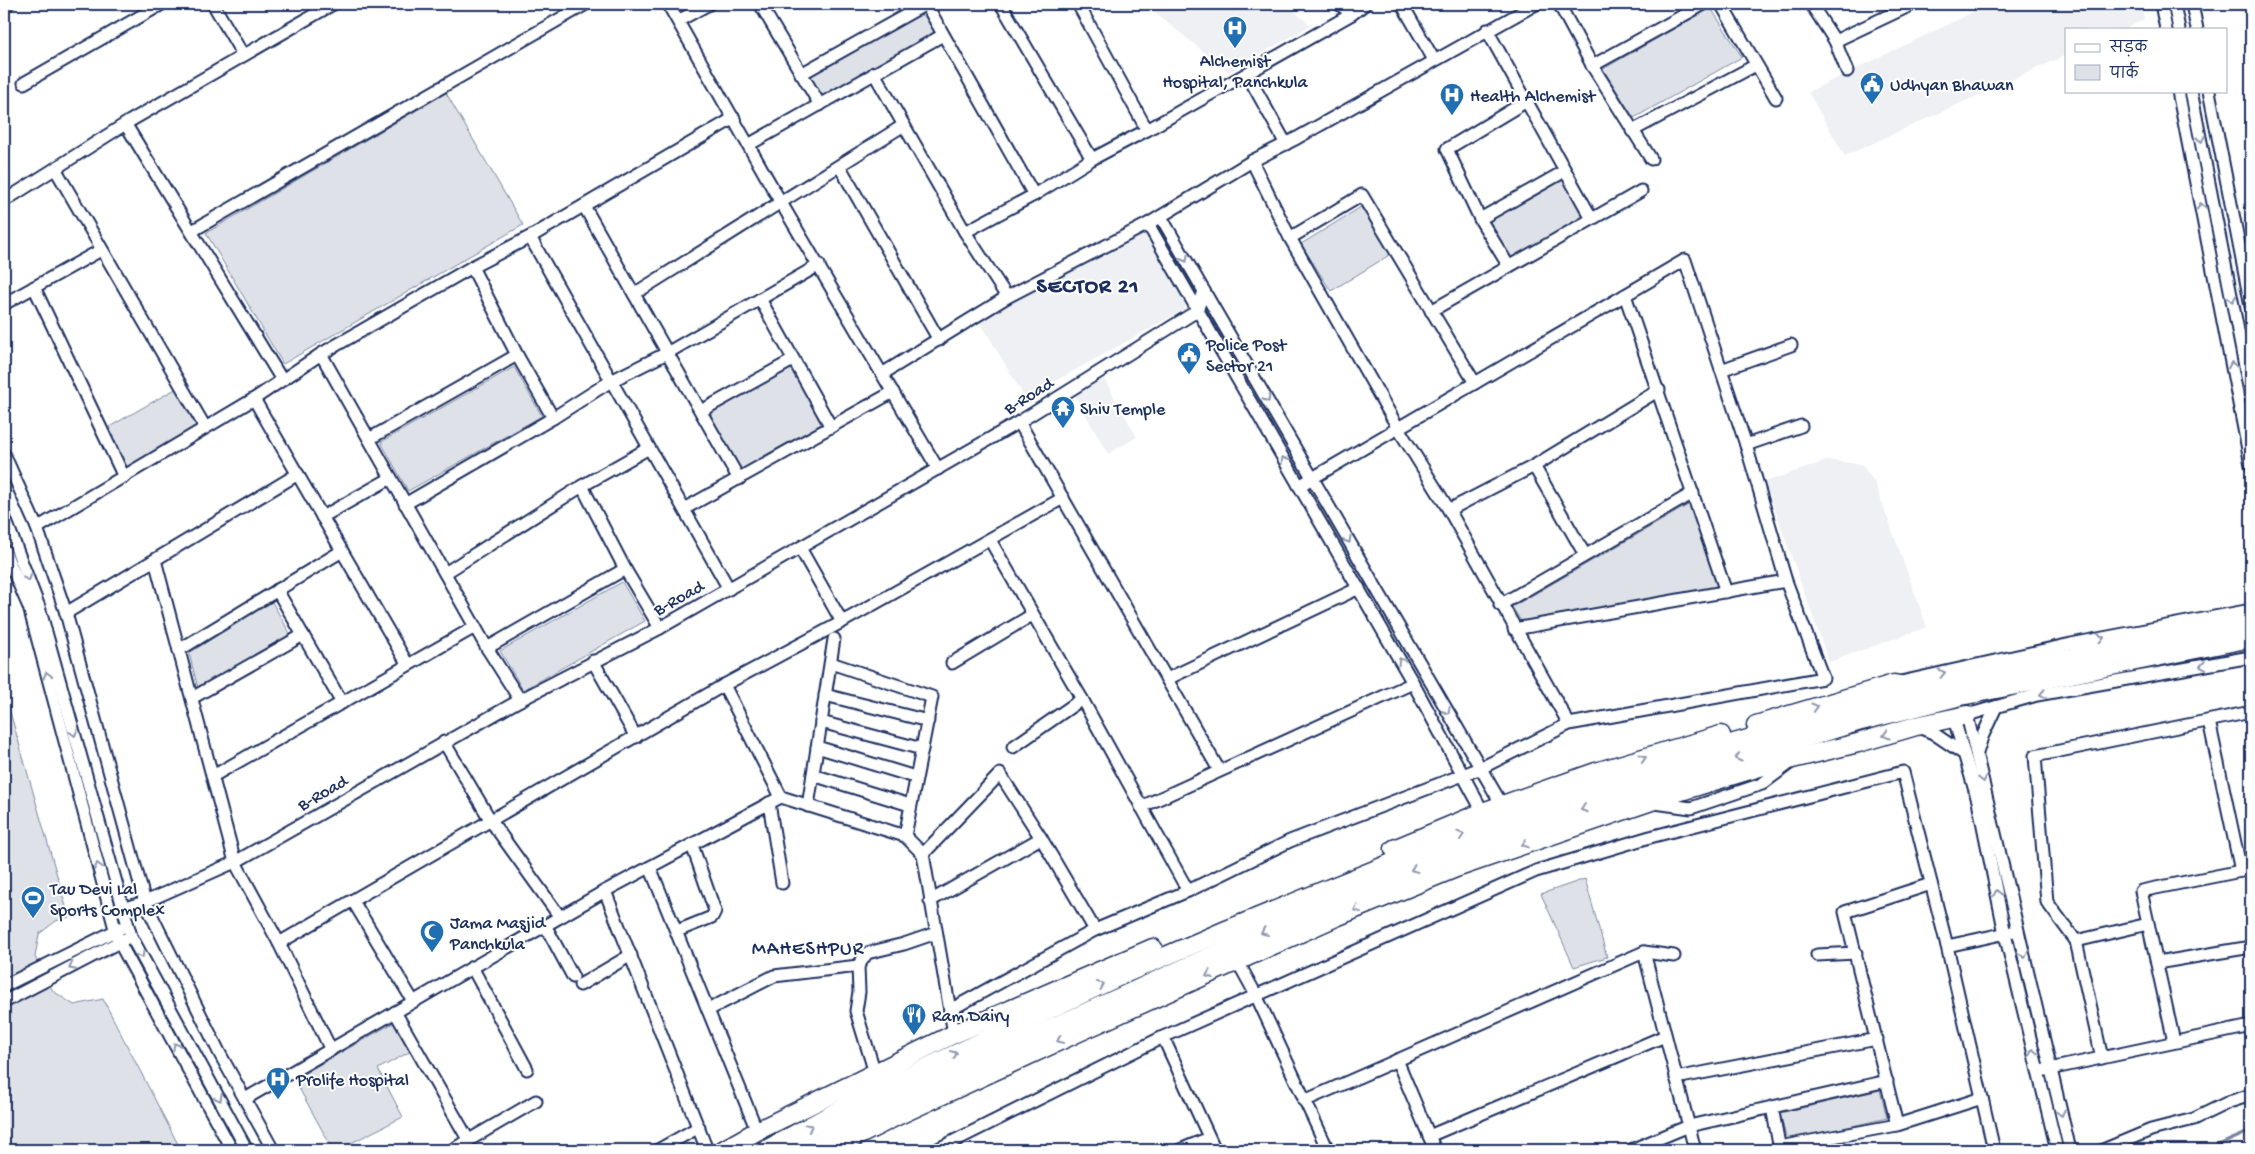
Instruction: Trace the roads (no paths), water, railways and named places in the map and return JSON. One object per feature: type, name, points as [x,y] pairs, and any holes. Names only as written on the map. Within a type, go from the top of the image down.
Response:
[{"type":"highway","points":[[1790,754],[1861,721],[1942,700],[2200,640],[2248,615]]},
{"type":"highway","points":[[723,1150],[757,1131],[954,1034],[1446,840],[1727,745],[1924,689],[2140,638],[2200,640],[2251,638]]},
{"type":"highway","points":[[766,1150],[860,1099],[1155,954],[1482,812],[1605,770],[1894,684],[1924,689]]},
{"type":"highway","points":[[830,1150],[1335,900],[1449,855],[1790,754],[1858,743],[1916,726],[1961,717]]},
{"type":"highway","points":[[803,1150],[868,1114],[965,1067],[1170,983],[1238,962],[1336,917],[1456,868],[1652,796]]},
{"type":"street","points":[[4,6],[8,4]]},
{"type":"street","points":[[24,83],[162,4]]},
{"type":"street","points":[[213,4],[243,55]]},
{"type":"street","points":[[4,201],[126,125],[333,4]]},
{"type":"street","points":[[192,231],[586,4]]},
{"type":"street","points":[[668,4],[750,144],[780,201],[938,469]]},
{"type":"street","points":[[678,21],[709,4]]},
{"type":"street","points":[[760,4],[820,105]]},
{"type":"street","points":[[801,74],[926,4],[1034,195]]},
{"type":"street","points":[[1001,4],[1092,159]]},
{"type":"street","points":[[1078,4],[1148,130]]},
{"type":"street","points":[[1339,4],[1352,14]]},
{"type":"street","points":[[965,232],[1034,195],[1092,159],[1247,74],[1352,14],[1365,4]]},
{"type":"street","points":[[1402,4],[1434,60]]},
{"type":"street","points":[[1559,4],[1592,66],[1651,159]]},
{"type":"street","points":[[1592,66],[1704,4]]},
{"type":"street","points":[[1721,4],[1776,98]]},
{"type":"street","points":[[1811,4],[1834,41],[1847,72]]},
{"type":"street","points":[[1834,41],[1898,7],[1913,4]]},
{"type":"street","points":[[2161,4],[2166,28]]},
{"type":"street","points":[[2174,4],[2179,28]]},
{"type":"street","points":[[2192,4],[2197,28]]},
{"type":"street","points":[[882,374],[1007,297],[1148,224],[1252,161],[1286,144],[1528,6]]},
{"type":"street","points":[[1487,30],[1525,102],[1592,219]]},
{"type":"street","points":[[750,144],[943,35]]},
{"type":"street","points":[[1632,131],[1756,65]]},
{"type":"street","points":[[874,73],[965,232],[1007,297]]},
{"type":"street","points":[[1247,74],[1286,144]]},
{"type":"street","points":[[2178,92],[2251,457]]},
{"type":"street","points":[[2191,92],[2251,397]]},
{"type":"street","points":[[2209,92],[2251,306]]},
{"type":"street","points":[[1508,265],[1480,219],[1447,149],[1525,102]]},
{"type":"street","points":[[37,528],[254,399],[321,354],[472,267],[530,237],[734,118]]},
{"type":"street","points":[[126,125],[282,380]]},
{"type":"street","points":[[634,294],[904,125]]},
{"type":"street","points":[[1252,161],[1290,238],[1398,428],[1449,510],[1500,605],[1569,724]]},
{"type":"street","points":[[840,166],[939,340]]},
{"type":"street","points":[[56,170],[205,427]]},
{"type":"street","points":[[1480,219],[1564,171]]},
{"type":"street","points":[[1431,311],[1508,265],[1641,191]]},
{"type":"street","points":[[1290,238],[1362,195],[1475,383]]},
{"type":"street","points":[[584,206],[739,479]]},
{"type":"street","points":[[1161,216],[1502,805]]},
{"type":"street","points":[[1148,224],[1415,686],[1482,812]]},
{"type":"street","points":[[530,237],[729,589]]},
{"type":"street","points":[[4,304],[101,250]]},
{"type":"street","points":[[950,1010],[1095,930],[1188,891],[1290,841],[1480,768],[1569,724],[1823,678],[1786,581],[1746,445],[1685,260],[1299,486]]},
{"type":"street","points":[[405,504],[611,382],[668,353],[819,265]]},
{"type":"street","points":[[472,267],[517,355],[553,418]]},
{"type":"street","points":[[34,287],[124,477]]},
{"type":"street","points":[[1197,311],[1204,291]]},
{"type":"street","points":[[1626,295],[1660,390],[1726,592]]},
{"type":"street","points":[[760,300],[830,427]]},
{"type":"street","name":"B-Road","points":[[111,912],[145,902],[235,862],[520,700],[660,628],[1019,422],[1197,311]]},
{"type":"street","points":[[1720,370],[1791,345]]},
{"type":"street","points":[[321,354],[487,648],[520,700]]},
{"type":"street","points":[[369,439],[517,355]]},
{"type":"street","points":[[701,411],[793,360]]},
{"type":"street","points":[[1449,510],[1534,466],[1660,390]]},
{"type":"street","points":[[684,510],[893,392]]},
{"type":"street","points":[[254,399],[408,665]]},
{"type":"street","points":[[1019,422],[1219,770]]},
{"type":"street","points":[[1746,445],[1801,426]]},
{"type":"street","points":[[445,573],[582,486],[649,448]]},
{"type":"street","points":[[4,454],[37,528],[66,613],[145,902],[220,1054],[273,1150]]},
{"type":"street","points":[[1534,466],[1585,555]]},
{"type":"street","points":[[66,613],[298,474]]},
{"type":"street","points":[[322,517],[391,478]]},
{"type":"street","points":[[582,486],[625,569],[660,628]]},
{"type":"street","points":[[1500,605],[1693,493]]},
{"type":"street","points":[[279,942],[353,901],[724,685],[842,622],[1063,498]]},
{"type":"street","points":[[4,516],[39,607],[131,936],[247,1150]]},
{"type":"street","points":[[990,540],[1082,698],[1188,891]]},
{"type":"street","points":[[800,548],[842,622]]},
{"type":"street","points":[[4,550],[30,607],[120,942],[232,1150]]},
{"type":"street","points":[[180,650],[342,551]]},
{"type":"street","points":[[155,560],[235,862],[279,942],[331,1050]]},
{"type":"street","points":[[487,648],[625,569]]},
{"type":"street","points":[[1514,629],[1786,581]]},
{"type":"street","points":[[1167,679],[1358,588]]},
{"type":"street","points":[[277,590],[342,703]]},
{"type":"street","points":[[1894,684],[2071,644],[2140,638],[2248,615],[2251,604]]},
{"type":"street","points":[[952,663],[1032,615]]},
{"type":"street","points":[[213,776],[475,627]]},
{"type":"street","points":[[192,698],[303,635]]},
{"type":"street","points":[[808,806],[834,639]]},
{"type":"street","points":[[1961,717],[2037,695],[2251,658]]},
{"type":"street","points":[[593,661],[636,736]]},
{"type":"street","points":[[831,663],[932,697],[905,836]]},
{"type":"street","points":[[1141,807],[1219,770],[1430,680]]},
{"type":"street","points":[[724,685],[781,797],[905,836],[923,854],[954,1034]]},
{"type":"street","points":[[825,695],[928,721]]},
{"type":"street","points":[[1013,747],[1082,698]]},
{"type":"street","points":[[1977,753],[1996,707]]},
{"type":"street","points":[[2102,1058],[2076,941],[2047,902],[2035,756],[2251,712]]},
{"type":"street","points":[[1961,717],[1977,753],[2070,1150]]},
{"type":"street","points":[[1961,717],[1964,754],[1978,801],[2005,934],[2057,1150]]},
{"type":"street","points":[[2174,1042],[2141,891],[2246,870],[2209,721]]},
{"type":"street","points":[[821,722],[922,749]]},
{"type":"street","points":[[1916,726],[1933,733],[1964,754]]},
{"type":"street","points":[[444,742],[490,821],[560,917]]},
{"type":"street","points":[[817,747],[915,777]]},
{"type":"street","points":[[1652,796],[1691,808],[1762,784],[1790,754]]},
{"type":"street","points":[[936,1150],[1162,1037],[1536,871],[1650,837],[1903,772],[1947,946],[1994,1150]]},
{"type":"street","points":[[923,854],[1000,774],[1042,838],[1095,930]]},
{"type":"street","points":[[813,775],[910,805]]},
{"type":"street","points":[[245,1099],[605,891],[781,797]]},
{"type":"street","points":[[769,803],[782,883]]},
{"type":"street","points":[[930,901],[1042,838]]},
{"type":"street","points":[[676,932],[712,917],[715,911],[692,845]]},
{"type":"street","points":[[650,867],[757,1131]]},
{"type":"street","points":[[1897,1125],[1846,912],[1931,884]]},
{"type":"street","points":[[605,891],[707,1150]]},
{"type":"street","points":[[353,901],[413,1002]]},
{"type":"street","points":[[4,986],[128,924]]},
{"type":"street","points":[[2076,941],[2148,924]]},
{"type":"street","points":[[545,925],[576,981],[631,955]]},
{"type":"street","points":[[1947,946],[2018,931]]},
{"type":"street","points":[[875,1073],[856,1011],[859,992],[858,966],[867,953],[904,944],[936,932]]},
{"type":"street","points":[[4,1002],[131,936]]},
{"type":"street","points":[[2157,963],[2251,947]]},
{"type":"street","points":[[1304,1101],[1644,952],[1674,956]]},
{"type":"street","points":[[1644,952],[1695,1150]]},
{"type":"street","points":[[1817,955],[1856,953]]},
{"type":"street","points":[[1238,962],[1256,995],[1328,1150]]},
{"type":"street","points":[[708,1010],[774,976],[858,966]]},
{"type":"street","points":[[472,967],[526,1069]]},
{"type":"street","points":[[395,1012],[469,1141]]},
{"type":"street","points":[[2038,1071],[2251,1026]]},
{"type":"street","points":[[1429,1136],[1665,1036]]},
{"type":"street","points":[[1162,1037],[1215,1150]]},
{"type":"street","points":[[1676,1078],[1876,1039]]},
{"type":"street","points":[[1397,1060],[1435,1150]]},
{"type":"street","points":[[1631,1150],[1689,1126],[1887,1081]]},
{"type":"street","points":[[2103,1150],[2151,1130],[2194,1118],[2251,1095]]},
{"type":"street","points":[[1772,1107],[1780,1149],[1897,1125],[1982,1098]]},
{"type":"street","points":[[452,1150],[536,1101]]},
{"type":"street","points":[[658,1150],[699,1127]]},
{"type":"street","points":[[1180,1150],[1209,1138]]},
{"type":"waterway","points":[[2207,1150],[2251,1131]]},
{"type":"place","name":"Alchemist Hospital, Panchkula","points":[[1235,49]]},
{"type":"place","name":"Udhyan Bhawan","points":[[1872,105]]},
{"type":"place","name":"Health Alchemist","points":[[1452,116]]},
{"type":"place","name":"Police Post Sector 21","points":[[1189,375]]},
{"type":"place","name":"Shiv Temple","points":[[1063,429]]},
{"type":"place","name":"Tau Devi Lal Sports Complex","points":[[33,919]]},
{"type":"place","name":"Jama Masjid Panchkula","points":[[432,953]]},
{"type":"place","name":"Ram Dairy","points":[[914,1036]]},
{"type":"place","name":"Prolife Hospital","points":[[278,1100]]},
{"type":"district","name":"SECTOR 21","points":[[1088,284]]},
{"type":"district","name":"MAHESHPUR","points":[[808,947]]}]
